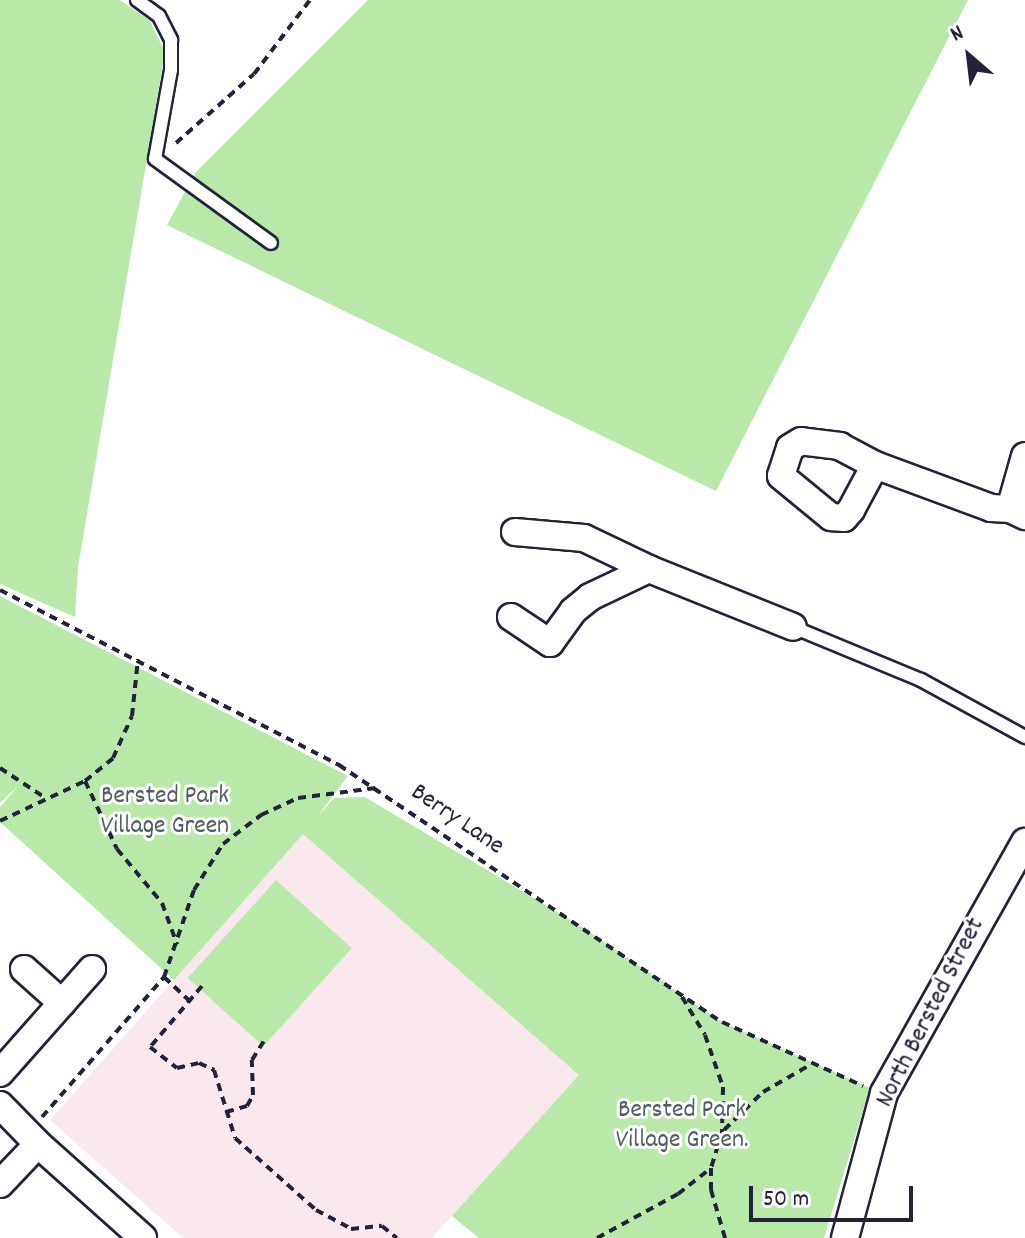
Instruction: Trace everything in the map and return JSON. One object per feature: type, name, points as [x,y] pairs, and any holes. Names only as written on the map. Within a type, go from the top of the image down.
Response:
[{"type":"street","points":[[875,465],[991,508],[1017,512],[1025,456]]},
{"type":"street","points":[[515,532],[584,538],[649,569],[793,627]]},
{"type":"street","points":[[511,617],[550,643],[590,597],[649,569]]},
{"type":"street","name":"North Bersted Street","points":[[845,1238],[884,1093],[1014,879],[1025,842]]},
{"type":"street","points":[[24,969],[62,1003]]},
{"type":"street","points":[[0,1073],[92,969]]},
{"type":"street","points":[[0,1105],[38,1144],[143,1238]]},
{"type":"street","points":[[0,1184],[38,1144]]},
{"type":"lane","points":[[137,0],[159,16],[171,40],[171,70],[155,159],[271,243]]},
{"type":"lane","points":[[793,627],[921,680],[1025,737]]},
{"type":"path","points":[[155,159],[207,120],[254,74],[310,0]]},
{"type":"path","name":"Berry Lane","points":[[0,590],[138,659],[377,788],[722,1022],[810,1065],[884,1093]]},
{"type":"path","points":[[0,821],[44,797],[85,781],[113,758],[126,738],[138,659]]},
{"type":"path","points":[[0,768],[44,797]]},
{"type":"path","points":[[85,781],[117,849],[162,903],[178,946]]},
{"type":"path","points":[[42,1117],[164,977],[178,946],[194,890],[233,834],[298,798],[377,788]]},
{"type":"path","points":[[164,977],[189,1000]]},
{"type":"path","points":[[202,986],[150,1047],[177,1068],[199,1063],[214,1070],[235,1138],[316,1210],[351,1229],[382,1226],[397,1238]]},
{"type":"path","points":[[681,995],[717,1064],[723,1087],[722,1132],[711,1168],[713,1211],[725,1238]]},
{"type":"path","points":[[226,1112],[247,1106],[253,1095],[252,1060],[264,1041]]},
{"type":"path","points":[[722,1132],[763,1092],[810,1065]]},
{"type":"path","points":[[597,1238],[678,1194],[711,1168]]},
{"type":"shaded area","points":[[303,834],[580,1075],[432,1238],[183,1238],[50,1120]]},
{"type":"green space","points":[[0,0],[120,0],[150,21],[165,52],[78,567],[75,617],[0,584]]},
{"type":"green space","points":[[368,0],[968,0],[716,491],[167,225],[196,172]]},
{"type":"green space","points":[[0,596],[348,776],[317,817],[334,798],[365,797],[582,927],[722,1022],[870,1088],[824,1238],[479,1238],[452,1216],[579,1075],[303,834],[174,980],[0,822],[0,807],[18,786],[0,803]]},
{"type":"green space","points":[[276,880],[352,948],[263,1046],[188,978]]},
{"type":"park label","name":"Bersted Park Village Green","points":[[165,812]]},
{"type":"park label","name":"Bersted Park Village Green.","points":[[682,1126]]}]
